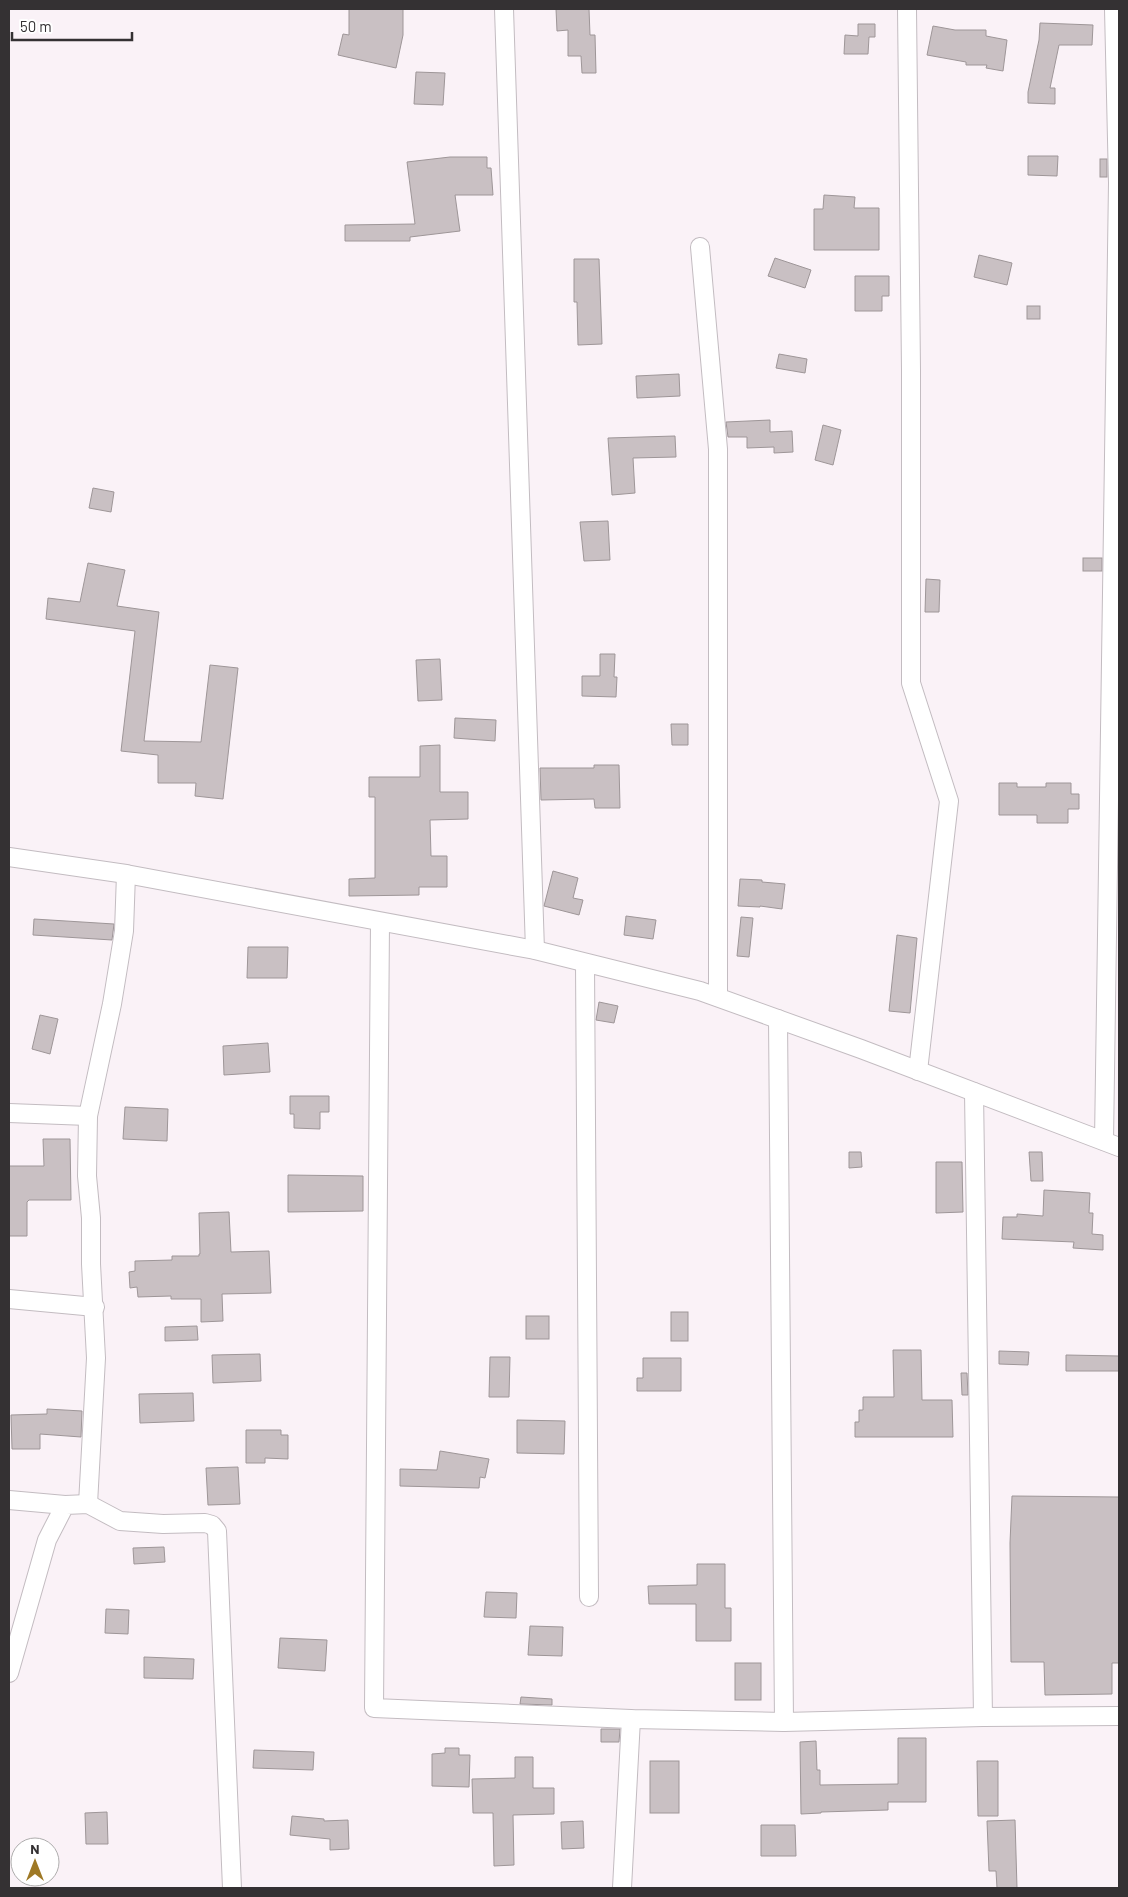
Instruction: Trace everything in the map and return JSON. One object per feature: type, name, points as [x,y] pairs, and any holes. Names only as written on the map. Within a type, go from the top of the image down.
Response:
[{"type":"street","points":[[504,9],[535,950]]},
{"type":"street","points":[[907,9],[911,350],[911,683],[949,801],[918,1071]]},
{"type":"street","points":[[9,857],[126,874],[535,950],[700,991],[1112,1144],[1118,183],[1114,9]]},
{"type":"street","points":[[700,248],[718,449],[718,997]]},
{"type":"street","points":[[88,1504],[96,1358],[95,1307],[91,1264],[91,1218],[87,1176],[88,1116],[114,995],[124,931],[126,874]]},
{"type":"street","points":[[380,922],[374,1708],[631,1719],[784,1722],[1119,1716]]},
{"type":"street","points":[[585,963],[589,1597]]},
{"type":"street","points":[[778,1019],[784,1722]]},
{"type":"street","points":[[974,1092],[983,1717]]},
{"type":"street","points":[[9,1113],[88,1116]]},
{"type":"street","points":[[9,1299],[95,1307]]},
{"type":"street","points":[[9,1500],[65,1505],[88,1504],[120,1521],[162,1524],[206,1523],[212,1525],[217,1531],[232,1888]]},
{"type":"street","points":[[9,1673],[47,1540],[65,1505]]},
{"type":"street","points":[[622,1888],[631,1719]]},
{"type":"building","points":[[349,9],[403,9],[403,35],[396,68],[338,55],[343,34],[349,35]]},
{"type":"building","points":[[556,9],[589,9],[590,35],[595,35],[596,73],[582,73],[581,56],[568,56],[568,30],[557,31]]},
{"type":"building","points":[[1040,23],[1093,25],[1092,45],[1059,45],[1050,88],[1055,88],[1055,104],[1028,103],[1028,92],[1039,40]]},
{"type":"building","points":[[858,24],[875,24],[875,37],[869,37],[868,54],[844,54],[845,35],[858,36]]},
{"type":"building","points":[[933,26],[955,30],[986,30],[986,36],[1007,40],[1003,71],[986,68],[987,65],[966,65],[966,62],[927,55]]},
{"type":"building","points":[[416,72],[445,73],[443,105],[414,104]]},
{"type":"building","points":[[1028,156],[1058,156],[1057,176],[1028,175]]},
{"type":"building","points":[[450,157],[487,157],[487,168],[491,168],[493,195],[455,195],[460,231],[410,237],[410,241],[345,241],[345,225],[415,224],[407,162]]},
{"type":"building","points":[[1100,159],[1107,159],[1107,177],[1100,177]]},
{"type":"building","points":[[824,195],[855,197],[854,208],[879,208],[879,250],[814,250],[814,209],[823,209]]},
{"type":"building","points":[[979,255],[1012,263],[1007,285],[974,277]]},
{"type":"building","points":[[775,258],[811,270],[805,288],[768,276]]},
{"type":"building","points":[[574,259],[599,259],[602,344],[578,345],[577,302],[574,302]]},
{"type":"building","points":[[855,276],[889,276],[889,296],[882,296],[882,311],[855,311]]},
{"type":"building","points":[[1027,306],[1040,306],[1040,319],[1027,319]]},
{"type":"building","points":[[779,354],[807,359],[805,373],[776,368]]},
{"type":"building","points":[[679,374],[680,396],[637,398],[636,376]]},
{"type":"building","points":[[770,420],[770,432],[792,431],[793,452],[774,453],[774,447],[747,448],[747,437],[728,437],[726,422]]},
{"type":"building","points":[[823,425],[841,430],[833,465],[815,460]]},
{"type":"building","points":[[675,436],[676,457],[633,458],[635,493],[612,495],[608,438]]},
{"type":"building","points":[[93,488],[114,492],[111,512],[89,508]]},
{"type":"building","points":[[608,521],[610,560],[584,561],[580,522]]},
{"type":"building","points":[[1083,558],[1102,558],[1102,571],[1083,571]]},
{"type":"building","points":[[88,563],[125,570],[117,606],[159,612],[144,741],[201,742],[210,665],[238,668],[223,799],[195,796],[196,783],[158,783],[158,755],[121,751],[135,631],[46,619],[48,598],[80,602]]},
{"type":"building","points":[[926,579],[940,580],[939,612],[925,612]]},
{"type":"building","points":[[600,654],[615,654],[614,677],[617,677],[616,697],[582,696],[582,676],[600,676]]},
{"type":"building","points":[[440,659],[442,700],[418,701],[416,660]]},
{"type":"building","points":[[455,718],[496,720],[495,741],[454,738]]},
{"type":"building","points":[[671,724],[688,724],[688,745],[672,745]]},
{"type":"building","points":[[440,745],[440,792],[468,792],[468,819],[430,820],[431,856],[447,856],[447,887],[419,887],[419,895],[349,896],[349,879],[375,878],[375,797],[369,797],[369,777],[420,777],[420,746]]},
{"type":"building","points":[[594,765],[619,765],[620,808],[595,808],[594,799],[541,800],[540,768],[594,768]]},
{"type":"building","points":[[999,783],[1017,783],[1017,787],[1046,787],[1046,783],[1071,783],[1071,794],[1079,794],[1079,809],[1068,809],[1068,823],[1037,823],[1037,815],[999,815]]},
{"type":"building","points":[[553,871],[578,878],[573,898],[583,900],[579,915],[544,906]]},
{"type":"building","points":[[740,879],[785,884],[782,909],[738,906]]},
{"type":"building","points":[[626,916],[656,920],[653,939],[624,935]]},
{"type":"building","points":[[741,917],[753,918],[749,957],[737,956]]},
{"type":"building","points":[[34,919],[114,924],[112,940],[33,935]]},
{"type":"building","points":[[897,935],[917,938],[910,1013],[889,1011]]},
{"type":"building","points":[[248,947],[288,947],[287,978],[247,978]]},
{"type":"building","points":[[599,1002],[618,1006],[614,1023],[596,1020]]},
{"type":"building","points":[[40,1015],[58,1019],[50,1054],[32,1049]]},
{"type":"building","points":[[268,1043],[270,1072],[224,1075],[223,1046]]},
{"type":"building","points":[[290,1096],[329,1096],[329,1112],[320,1112],[320,1129],[294,1128],[294,1114],[290,1114]]},
{"type":"building","points":[[125,1107],[168,1109],[167,1141],[123,1139]]},
{"type":"building","points":[[43,1139],[70,1139],[71,1200],[29,1200],[27,1202],[27,1236],[9,1236],[9,1166],[44,1166]]},
{"type":"building","points":[[849,1152],[861,1152],[862,1167],[849,1168]]},
{"type":"building","points":[[1029,1152],[1042,1152],[1043,1181],[1031,1181]]},
{"type":"building","points":[[936,1162],[962,1162],[963,1212],[936,1213]]},
{"type":"building","points":[[288,1175],[363,1176],[363,1211],[288,1212]]},
{"type":"building","points":[[1044,1190],[1090,1193],[1089,1213],[1093,1213],[1092,1234],[1103,1235],[1103,1250],[1073,1248],[1074,1242],[1002,1239],[1003,1217],[1017,1217],[1017,1214],[1043,1216]]},
{"type":"building","points":[[229,1212],[231,1252],[269,1251],[271,1293],[222,1294],[223,1321],[201,1322],[201,1299],[171,1299],[171,1296],[138,1297],[137,1287],[130,1288],[129,1272],[135,1271],[135,1261],[172,1260],[172,1256],[199,1256],[199,1213]]},
{"type":"building","points":[[671,1312],[688,1312],[688,1341],[671,1341]]},
{"type":"building","points":[[526,1316],[549,1316],[549,1339],[526,1339]]},
{"type":"building","points":[[197,1326],[198,1340],[165,1341],[165,1327]]},
{"type":"building","points":[[893,1350],[921,1350],[922,1400],[952,1400],[953,1437],[855,1437],[855,1422],[859,1422],[859,1410],[863,1410],[863,1397],[894,1397]]},
{"type":"building","points":[[999,1351],[1029,1352],[1028,1365],[999,1364]]},
{"type":"building","points":[[260,1354],[261,1381],[213,1383],[212,1355]]},
{"type":"building","points":[[1066,1355],[1119,1356],[1119,1371],[1066,1371]]},
{"type":"building","points":[[490,1357],[510,1357],[509,1397],[489,1397]]},
{"type":"building","points":[[643,1358],[681,1358],[681,1391],[637,1391],[637,1378],[643,1378]]},
{"type":"building","points":[[961,1373],[967,1373],[968,1395],[962,1395]]},
{"type":"building","points":[[193,1393],[194,1421],[140,1423],[139,1394]]},
{"type":"building","points":[[47,1409],[82,1411],[81,1437],[40,1434],[40,1449],[12,1449],[11,1415],[47,1414]]},
{"type":"building","points":[[517,1420],[565,1421],[564,1454],[517,1453]]},
{"type":"building","points":[[246,1430],[281,1430],[281,1435],[288,1435],[288,1459],[265,1458],[265,1463],[246,1463]]},
{"type":"building","points":[[440,1451],[489,1459],[485,1478],[480,1477],[479,1488],[400,1486],[400,1469],[437,1470]]},
{"type":"building","points":[[238,1467],[240,1504],[208,1505],[206,1468]]},
{"type":"building","points":[[1012,1496],[1119,1497],[1119,1663],[1112,1663],[1112,1694],[1045,1695],[1044,1662],[1011,1662],[1010,1543]]},
{"type":"building","points":[[164,1547],[165,1562],[134,1564],[133,1548]]},
{"type":"building","points":[[697,1564],[725,1564],[725,1608],[731,1608],[731,1641],[696,1641],[696,1604],[649,1604],[648,1586],[697,1585]]},
{"type":"building","points":[[486,1592],[517,1593],[516,1618],[484,1617]]},
{"type":"building","points":[[106,1609],[129,1610],[128,1634],[105,1633]]},
{"type":"building","points":[[530,1626],[563,1627],[562,1656],[528,1655]]},
{"type":"building","points":[[280,1638],[327,1640],[325,1671],[278,1668]]},
{"type":"building","points":[[144,1657],[194,1659],[193,1679],[144,1678]]},
{"type":"building","points":[[735,1663],[761,1663],[761,1700],[735,1700]]},
{"type":"building","points":[[521,1697],[552,1699],[552,1705],[520,1704]]},
{"type":"building","points":[[601,1729],[620,1729],[619,1742],[601,1742]]},
{"type":"building","points":[[898,1738],[926,1738],[926,1802],[888,1802],[888,1810],[801,1814],[800,1742],[816,1741],[817,1770],[820,1770],[820,1785],[898,1784]]},
{"type":"building","points":[[445,1748],[459,1748],[459,1755],[470,1755],[469,1787],[432,1786],[432,1754],[445,1753]]},
{"type":"building","points":[[254,1750],[314,1752],[313,1770],[253,1768]]},
{"type":"building","points":[[515,1757],[533,1757],[533,1788],[554,1788],[554,1814],[513,1815],[514,1865],[494,1866],[493,1813],[473,1813],[472,1779],[515,1778]]},
{"type":"building","points":[[650,1761],[679,1761],[679,1813],[650,1813]]},
{"type":"building","points":[[977,1761],[998,1761],[998,1816],[978,1816]]},
{"type":"building","points":[[107,1812],[108,1844],[86,1844],[85,1813]]},
{"type":"building","points":[[292,1816],[324,1819],[324,1821],[348,1820],[349,1849],[330,1850],[330,1839],[290,1835]]},
{"type":"building","points":[[1015,1820],[1017,1888],[997,1888],[996,1871],[989,1871],[987,1821]]},
{"type":"building","points":[[583,1821],[584,1848],[562,1849],[561,1822]]},
{"type":"building","points":[[761,1825],[795,1825],[796,1856],[761,1856]]}]
